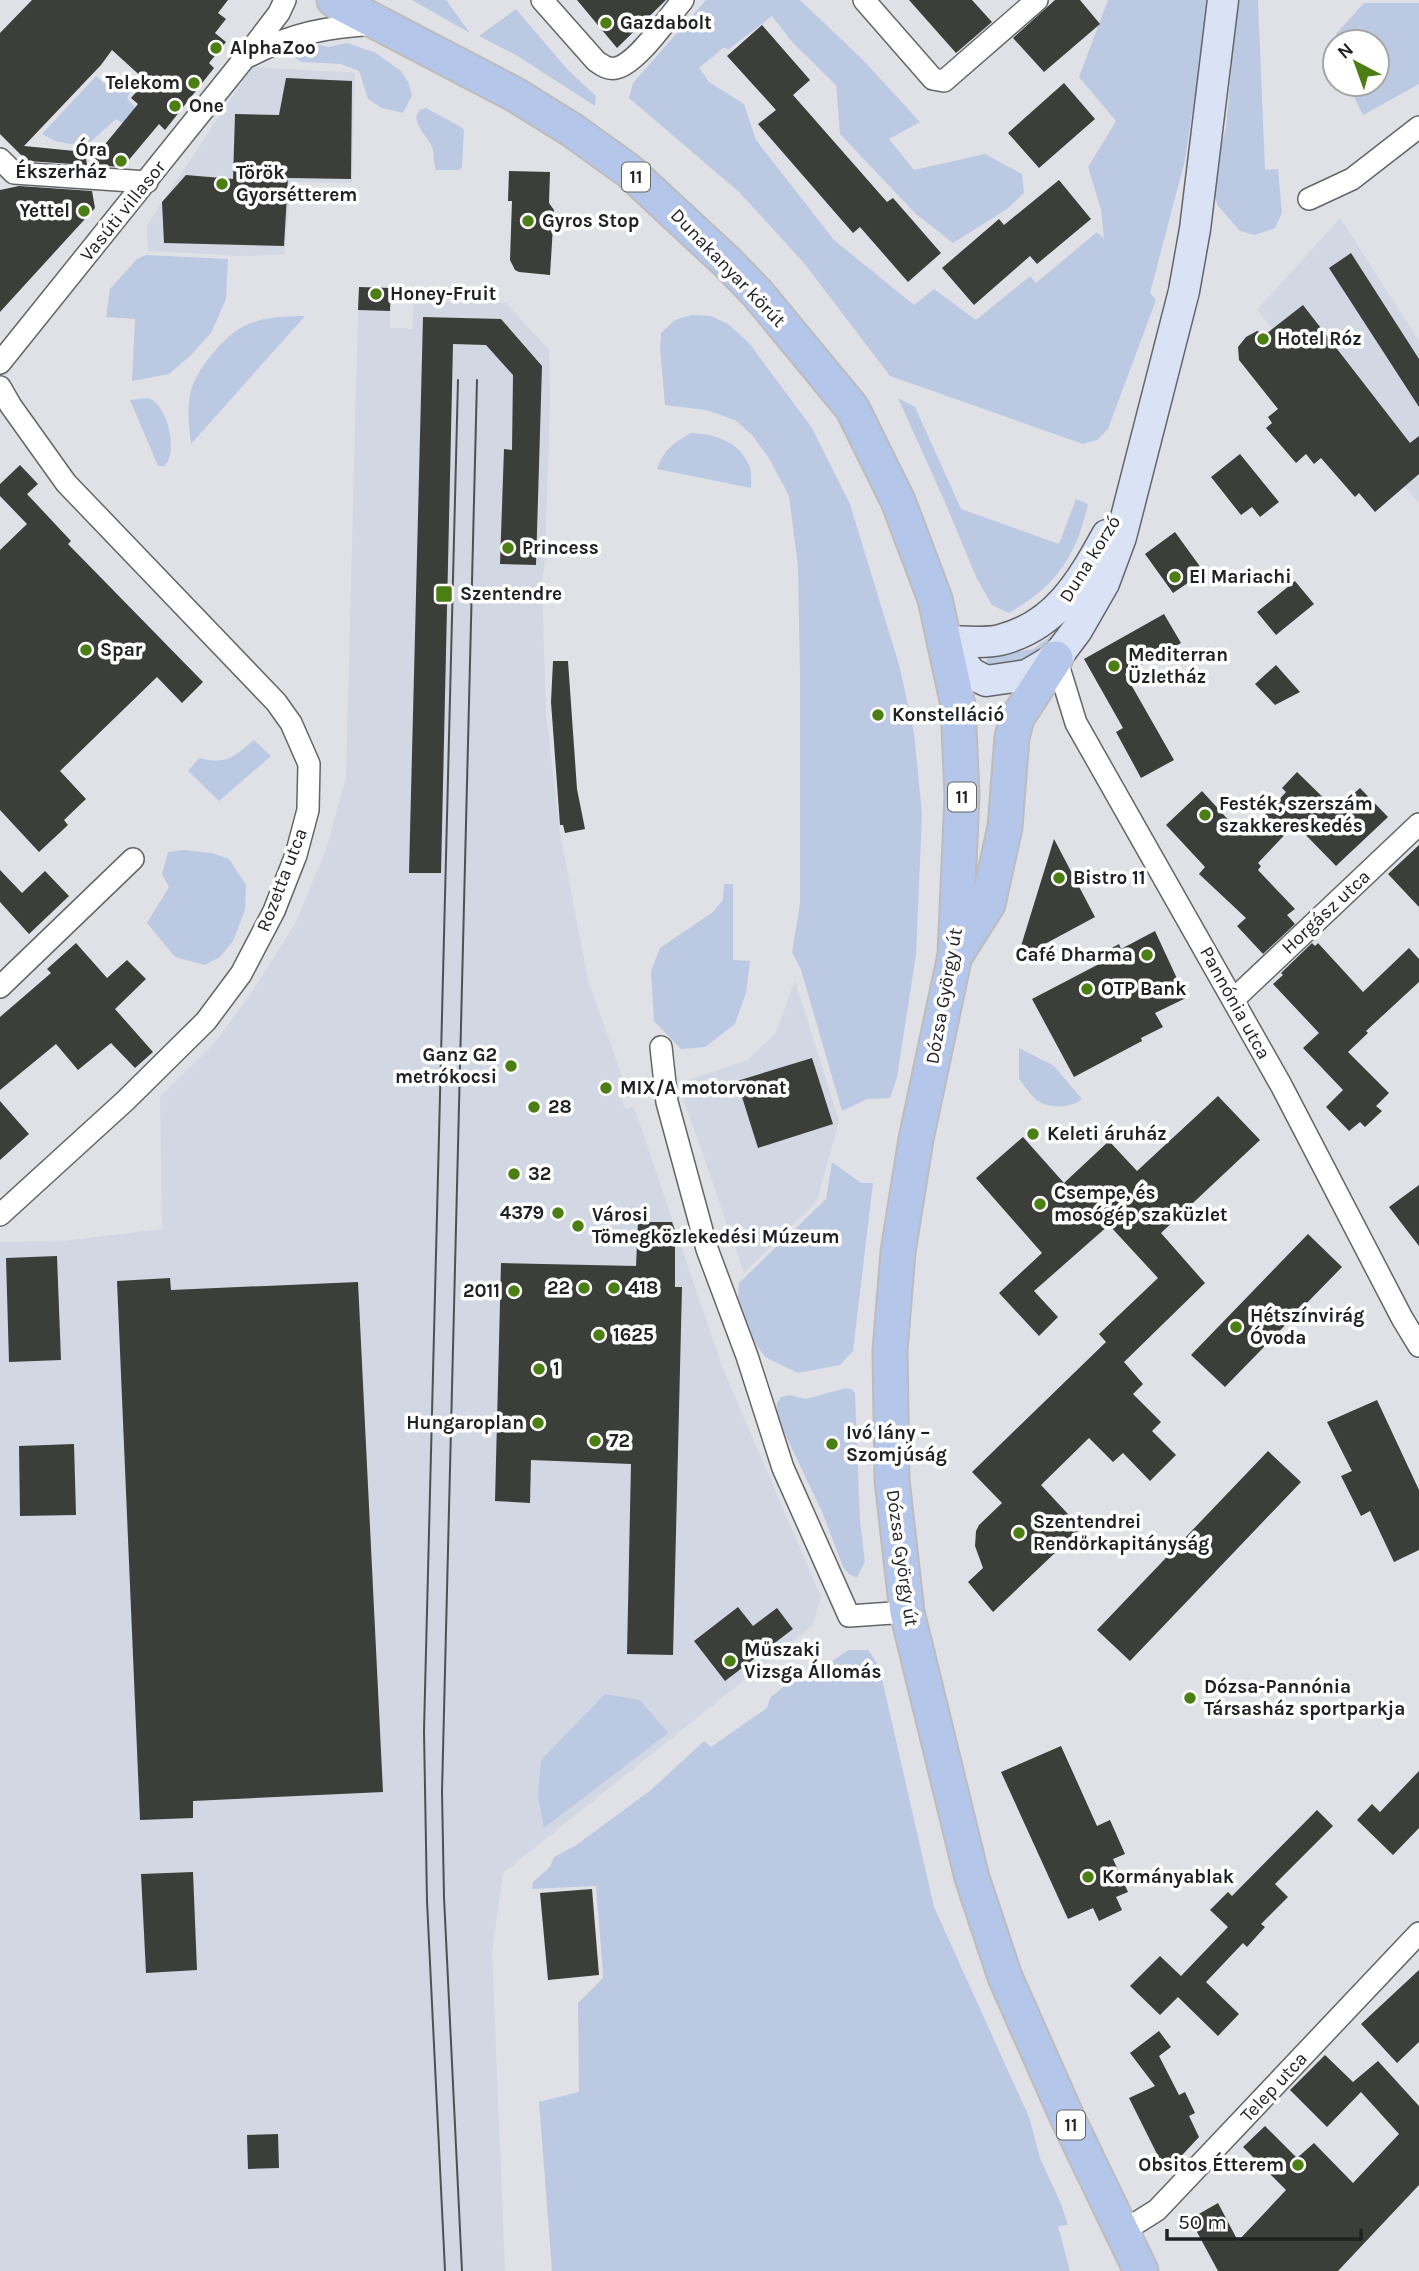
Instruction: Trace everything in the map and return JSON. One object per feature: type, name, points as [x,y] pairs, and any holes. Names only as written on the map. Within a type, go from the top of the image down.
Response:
[{"type":"main road","name":"Dunakanyar körút","points":[[334,0],[514,94],[582,137],[629,171],[758,294],[852,408],[898,501],[935,599],[945,641]]},
{"type":"main road","name":"Dózsa György út","points":[[945,641],[958,705],[962,794],[955,955],[916,1139],[898,1252],[890,1351],[892,1480],[907,1612],[972,1878],[1001,1965],[1067,2117],[1141,2271]]},
{"type":"main road","points":[[955,955],[988,904],[1006,827],[1012,737],[1017,718],[1056,658]]},
{"type":"street","name":"Vasúti villasor","points":[[0,363],[244,59],[285,0]]},
{"type":"street","points":[[542,0],[603,66],[618,68],[635,57],[683,0]]},
{"type":"street","points":[[864,0],[933,79],[944,81],[1037,0]]},
{"type":"street","name":"Duna korzó","points":[[945,641],[971,673],[986,681],[1027,675],[1056,658],[1077,630],[1104,583],[1121,537],[1189,267],[1223,0]]},
{"type":"street","name":"Vasúti villasor","points":[[244,59],[276,43],[314,30],[379,23]]},
{"type":"street","points":[[1309,199],[1352,179],[1419,127]]},
{"type":"street","points":[[5,170],[147,182]]},
{"type":"street","name":"Rozetta utca","points":[[0,387],[66,483],[276,702],[290,723],[309,764],[308,810],[296,855],[274,911],[241,974],[206,1021],[125,1101],[0,1215]]},
{"type":"street","name":"Duna korzó","points":[[945,641],[999,640],[1033,628],[1055,612],[1069,597],[1095,557],[1132,491]]},
{"type":"street","name":"Pannónia utca","points":[[1056,658],[1076,723],[1281,1086],[1419,1346]]},
{"type":"street","name":"Horgász utca","points":[[1233,1000],[1419,824]]},
{"type":"street","points":[[0,987],[133,859]]},
{"type":"street","points":[[661,1047],[667,1102],[707,1249],[747,1356],[783,1468],[849,1616],[907,1612]]},
{"type":"street","name":"Telep utca","points":[[1122,2232],[1157,2210],[1419,1933]]},
{"type":"shaded area","points":[[412,0],[446,0],[470,33]]},
{"type":"shaded area","points":[[706,0],[800,0],[864,61],[920,122],[889,139],[914,170],[985,154],[1022,174],[1024,193],[1007,209],[953,243],[916,214],[840,134],[836,85],[792,42],[772,16],[729,49],[723,48],[699,68],[709,82],[744,104],[756,140],[834,240],[914,305],[934,289],[976,320],[1030,276],[1036,283],[1097,232],[1104,239],[1101,210],[1088,167],[1116,121],[1079,77],[1108,0],[1207,0],[1206,23],[1185,160],[1150,293],[1156,300],[1108,429],[1097,440],[1083,444],[890,376],[804,263],[739,192],[629,98],[633,83]]},
{"type":"shaded area","points":[[1235,0],[1258,0],[1265,170],[1278,169],[1282,213],[1275,228],[1255,235],[1240,231],[1218,206],[1211,185],[1226,127],[1235,30]]},
{"type":"shaded area","points":[[1364,3],[1419,3],[1419,84],[1363,115],[1355,98],[1391,98],[1391,28],[1341,28]]},
{"type":"shaded area","points":[[516,9],[567,69],[596,96],[595,106],[516,55],[479,36]]},
{"type":"shaded area","points":[[306,42],[328,47],[347,43],[376,53],[401,71],[412,95],[403,113],[382,108],[368,99],[359,71],[341,64],[302,62],[295,58],[293,51],[297,45]]},
{"type":"shaded area","points":[[252,67],[355,73],[352,183],[292,182],[284,254],[247,256],[148,251],[147,225]]},
{"type":"shaded area","points":[[96,76],[113,91],[128,77],[135,84],[127,98],[145,119],[132,130],[116,119],[85,147],[55,141],[42,134]]},
{"type":"shaded area","points":[[426,108],[464,130],[462,167],[459,170],[436,170],[432,147],[420,129],[416,116],[420,110]]},
{"type":"shaded area","points":[[1340,218],[1419,341],[1419,503],[1257,310]]},
{"type":"shaded area","points":[[146,255],[228,259],[226,299],[211,333],[191,355],[169,374],[132,381],[135,319],[106,317],[110,289],[137,259]]},
{"type":"shaded area","points":[[414,301],[506,303],[549,350],[550,398],[542,581],[546,713],[560,833],[588,980],[628,1093],[621,1096],[625,1109],[634,1107],[723,1369],[821,1597],[813,1625],[503,1873],[492,1952],[505,2271],[0,2271],[0,1242],[64,1241],[162,1229],[160,1097],[213,1045],[250,995],[296,922],[326,850],[346,777],[358,310],[390,311],[390,328],[412,329]]},
{"type":"shaded area","points":[[691,315],[711,316],[728,324],[749,343],[812,428],[850,504],[900,668],[914,733],[922,814],[916,955],[897,1077],[890,1098],[867,1099],[842,1111],[801,970],[792,952],[800,904],[800,676],[798,566],[789,496],[769,458],[752,435],[735,420],[706,410],[665,405],[661,333],[675,320]]},
{"type":"shaded area","points":[[305,316],[191,444],[190,395],[197,376],[220,345],[237,330],[253,322]]},
{"type":"shaded area","points":[[148,398],[161,409],[169,430],[171,451],[164,466],[158,466],[130,400]]},
{"type":"shaded area","points":[[898,398],[915,407],[961,509],[1059,544],[1076,499],[1088,504],[1077,540],[1062,568],[1039,592],[1009,613],[992,605],[977,579]]},
{"type":"shaded area","points":[[691,433],[717,437],[739,450],[750,467],[751,488],[657,469],[670,448]]},
{"type":"shaded area","points":[[1058,631],[1062,638],[1025,662],[989,667],[986,661],[988,657],[1033,649]]},
{"type":"shaded area","points":[[254,740],[271,756],[219,801],[188,771],[199,758],[223,760],[241,751]]},
{"type":"shaded area","points":[[183,850],[212,853],[229,859],[246,885],[245,910],[233,941],[220,957],[205,965],[175,957],[147,923],[169,887],[162,874],[168,852]]},
{"type":"shaded area","points":[[724,884],[733,884],[733,960],[750,961],[746,993],[735,1024],[705,1047],[681,1049],[654,1021],[651,971],[660,948],[713,912],[723,900]]},
{"type":"shaded area","points":[[795,981],[839,1121],[817,1201],[744,1273],[678,1083],[748,1060],[775,1034]]},
{"type":"shaded area","points":[[1019,1048],[1054,1066],[1082,1099],[1061,1106],[1038,1101],[1019,1079]]},
{"type":"shaded area","points":[[832,1162],[861,1183],[873,1183],[853,1351],[840,1365],[798,1373],[765,1357],[742,1324],[738,1302],[739,1283],[826,1199]]},
{"type":"shaded area","points":[[846,1388],[855,1393],[860,1521],[865,1562],[857,1577],[850,1575],[843,1567],[823,1514],[776,1415],[777,1403],[781,1397],[789,1395],[806,1399]]},
{"type":"shaded area","points":[[848,1650],[868,1650],[879,1666],[934,1907],[1029,2117],[1040,2158],[1068,2225],[1058,2226],[1070,2271],[552,2271],[539,2102],[579,2092],[578,2003],[603,1978],[603,1973],[596,1886],[532,1889],[533,1882],[550,1867],[554,1857],[575,1846],[651,1790],[704,1741],[711,1747],[767,1708],[770,1698],[802,1671],[810,1677]]},
{"type":"shaded area","points":[[605,1694],[640,1700],[668,1733],[544,1828],[538,1797],[541,1760]]},
{"type":"building","points":[[32,0],[228,0],[218,13],[226,19],[215,33],[226,42],[209,63],[214,68],[165,130],[159,124],[123,167],[88,165],[138,104],[131,98],[146,81],[112,50],[24,146],[85,152],[87,165],[27,161],[0,134],[0,33]]},
{"type":"building","points":[[577,0],[666,0],[617,48]]},
{"type":"building","points":[[909,0],[972,0],[992,22],[956,53]]},
{"type":"building","points":[[1055,0],[1080,0],[1100,24],[1044,72],[1013,38]]},
{"type":"building","points":[[762,25],[810,80],[793,95],[887,202],[893,198],[941,253],[908,282],[860,227],[853,233],[758,124],[776,110],[727,56]]},
{"type":"building","points":[[286,78],[352,81],[351,179],[288,178],[284,246],[164,243],[162,202],[186,175],[233,179],[235,114],[279,115]]},
{"type":"building","points":[[1064,83],[1095,119],[1039,168],[1008,133]]},
{"type":"building","points":[[509,171],[550,172],[549,203],[554,210],[550,275],[519,272],[510,260],[512,201],[508,201]]},
{"type":"building","points":[[1059,180],[1091,219],[1037,264],[1030,256],[974,305],[942,268],[999,219],[1004,225]]},
{"type":"building","points":[[19,186],[92,191],[95,208],[0,312],[0,190]]},
{"type":"building","points":[[1351,253],[1419,359],[1419,407],[1329,268]]},
{"type":"building","points":[[359,287],[391,288],[390,311],[358,310]]},
{"type":"building","points":[[1303,305],[1410,443],[1419,436],[1419,474],[1375,512],[1359,493],[1355,497],[1321,458],[1314,464],[1306,454],[1296,463],[1266,428],[1272,423],[1268,417],[1278,409],[1239,360],[1238,347],[1246,337],[1257,331],[1266,334]]},
{"type":"building","points":[[423,317],[501,319],[542,366],[536,565],[500,564],[504,449],[512,450],[513,375],[486,345],[453,344],[441,873],[409,873]]},
{"type":"building","points":[[1240,454],[1279,502],[1260,517],[1252,507],[1241,515],[1211,477]]},
{"type":"building","name":"Spar","points":[[20,465],[38,484],[27,494],[71,541],[68,544],[203,682],[182,703],[157,677],[60,771],[86,799],[64,820],[68,825],[39,852],[0,810],[0,550],[27,524],[0,496],[0,484]]},
{"type":"building","points":[[1175,532],[1204,572],[1173,593],[1145,554]]},
{"type":"building","points":[[1295,581],[1314,604],[1276,635],[1257,612]]},
{"type":"building","name":"Mediterran Üzletház","points":[[1164,614],[1181,643],[1125,674],[1174,760],[1141,778],[1116,732],[1123,728],[1084,659]]},
{"type":"building","points":[[553,661],[568,661],[577,789],[585,829],[565,833],[563,825],[560,825],[551,702]]},
{"type":"building","points":[[1276,665],[1300,692],[1275,705],[1255,684]]},
{"type":"building","points":[[1297,772],[1336,810],[1360,788],[1388,817],[1336,866],[1295,824],[1258,863],[1261,866],[1258,870],[1295,909],[1287,915],[1295,924],[1263,954],[1237,926],[1246,918],[1199,874],[1205,867],[1166,825],[1202,791],[1242,835],[1252,824],[1255,826],[1286,792],[1282,788]]},
{"type":"building","name":"Bistro 11","points":[[1054,839],[1095,917],[1017,959]]},
{"type":"building","points":[[1419,845],[1419,907],[1388,874]]},
{"type":"building","points":[[0,870],[22,893],[45,871],[69,896],[29,934],[0,902]]},
{"type":"building","points":[[1155,931],[1186,998],[1155,1013],[1163,1027],[1074,1077],[1032,999],[1099,964],[1095,957],[1119,944],[1121,949]]},
{"type":"building","points":[[76,943],[107,978],[127,960],[146,979],[115,1009],[153,1052],[135,1068],[111,1043],[78,1070],[56,1044],[0,1090],[0,1017],[51,973],[47,969]]},
{"type":"building","points":[[1312,943],[1315,946],[1318,943],[1363,992],[1409,948],[1419,959],[1419,982],[1366,1031],[1368,1033],[1348,1052],[1389,1093],[1376,1106],[1382,1111],[1365,1127],[1360,1122],[1349,1131],[1326,1107],[1343,1090],[1303,1048],[1319,1033],[1273,984]]},
{"type":"building","points":[[812,1058],[833,1124],[758,1148],[737,1081]]},
{"type":"building","points":[[1218,1096],[1260,1140],[1161,1233],[1205,1283],[1124,1362],[1143,1384],[1133,1394],[1161,1422],[1152,1431],[1176,1455],[1150,1481],[1123,1453],[1113,1462],[1089,1438],[1041,1485],[1081,1528],[993,1612],[968,1582],[983,1568],[975,1546],[976,1531],[1002,1503],[972,1472],[1106,1342],[1099,1334],[1158,1278],[1109,1225],[1034,1291],[1058,1317],[1039,1336],[999,1293],[1042,1253],[976,1178],[1023,1137],[1064,1183],[1109,1141],[1137,1171]]},
{"type":"building","points":[[0,1101],[29,1134],[0,1160]]},
{"type":"building","points":[[1419,1185],[1419,1246],[1389,1207]]},
{"type":"building","points":[[638,1222],[672,1222],[675,1230],[675,1287],[682,1287],[673,1655],[627,1654],[631,1464],[531,1460],[530,1503],[495,1501],[501,1263],[636,1266]]},
{"type":"building","points":[[1308,1234],[1342,1267],[1225,1387],[1191,1355]]},
{"type":"building","points":[[57,1256],[61,1360],[9,1362],[6,1258]]},
{"type":"building","points":[[170,1278],[171,1290],[358,1282],[383,1792],[193,1801],[193,1818],[140,1820],[117,1281]]},
{"type":"building","points":[[1377,1400],[1419,1490],[1419,1550],[1394,1562],[1370,1511],[1361,1516],[1341,1476],[1352,1471],[1327,1422]]},
{"type":"building","points":[[74,1444],[76,1515],[20,1516],[19,1446]]},
{"type":"building","points":[[1268,1451],[1301,1482],[1130,1661],[1097,1630]]},
{"type":"building","name":"Műszaki Vizsga Állomás","points":[[738,1607],[753,1626],[777,1608],[793,1629],[725,1681],[694,1641]]},
{"type":"building","points":[[1061,1746],[1097,1826],[1110,1820],[1125,1854],[1113,1859],[1128,1892],[1116,1897],[1122,1910],[1099,1921],[1093,1908],[1068,1919],[1001,1772]]},
{"type":"building","points":[[1419,1771],[1419,1828],[1393,1855],[1357,1820],[1372,1804],[1380,1812]]},
{"type":"building","points":[[1317,1810],[1333,1826],[1275,1884],[1288,1897],[1261,1924],[1265,1927],[1247,1947],[1243,1943],[1206,1982],[1239,2014],[1218,2036],[1178,1997],[1160,2015],[1130,1986],[1160,1956],[1181,1976],[1228,1927],[1210,1910],[1228,1892],[1232,1896]]},
{"type":"building","points":[[193,1872],[197,1970],[146,1973],[141,1874]]},
{"type":"building","points":[[592,1889],[599,1975],[548,1980],[540,1893]]},
{"type":"building","points":[[1419,1970],[1419,2042],[1397,2063],[1361,2024]]},
{"type":"building","points":[[1159,2031],[1171,2047],[1159,2056],[1179,2095],[1185,2092],[1195,2113],[1189,2116],[1199,2137],[1172,2166],[1162,2164],[1129,2098],[1155,2086],[1130,2053]]},
{"type":"building","points":[[1325,2055],[1353,2082],[1378,2061],[1419,2106],[1419,2185],[1338,2271],[1218,2271],[1190,2219],[1218,2203],[1238,2241],[1286,2190],[1243,2147],[1265,2126],[1297,2158],[1314,2143],[1353,2183],[1399,2134],[1361,2092],[1327,2127],[1290,2090]]},
{"type":"building","points":[[278,2134],[279,2168],[248,2169],[247,2135]]},
{"type":"tram line","points":[[445,2271],[427,1901],[424,1731],[458,380]]},
{"type":"tram line","points":[[462,2271],[444,1897],[442,1792],[477,380]]},
{"type":"place","name":"Gazdabolt","points":[[606,23]]},
{"type":"place","name":"AlphaZoo","points":[[216,48]]},
{"type":"place","name":"Telekom","points":[[194,83]]},
{"type":"place","name":"One","points":[[175,106]]},
{"type":"place","name":"Óra Ékszerház","points":[[121,161]]},
{"type":"place","name":"Török Gyorsétterem","points":[[222,184]]},
{"type":"place","name":"Yettel","points":[[84,211]]},
{"type":"place","name":"Gyros Stop","points":[[528,221]]},
{"type":"place","name":"Honey-Fruit","points":[[376,294]]},
{"type":"place","name":"Hotel Róz","points":[[1263,339]]},
{"type":"place","name":"Princess","points":[[508,548]]},
{"type":"place","name":"El Mariachi","points":[[1175,577]]},
{"type":"place","name":"Szentendre","points":[[444,594]]},
{"type":"place","name":"Spar","points":[[86,650]]},
{"type":"place","name":"Mediterran Üzletház","points":[[1114,666]]},
{"type":"place","name":"Konstelláció","points":[[878,715]]},
{"type":"place","name":"Festék, szerszám szakkereskedés","points":[[1205,815]]},
{"type":"place","name":"Bistro 11","points":[[1059,878]]},
{"type":"place","name":"Café Dharma","points":[[1147,955]]},
{"type":"place","name":"OTP Bank","points":[[1087,989]]},
{"type":"place","name":"Ganz G2 metrókocsi","points":[[511,1066]]},
{"type":"place","name":"MIX/A motorvonat","points":[[606,1088]]},
{"type":"place","name":"28","points":[[534,1107]]},
{"type":"place","name":"Keleti áruház","points":[[1033,1134]]},
{"type":"place","name":"32","points":[[514,1174]]},
{"type":"place","name":"Csempe, és mosógép szaküzlet","points":[[1040,1204]]},
{"type":"place","name":"4379","points":[[558,1213]]},
{"type":"place","name":"Városi Tömegközlekedési Múzeum","points":[[578,1226]]},
{"type":"place","name":"22","points":[[584,1288]]},
{"type":"place","name":"418","points":[[614,1288]]},
{"type":"place","name":"2011","points":[[514,1291]]},
{"type":"place","name":"Hétszínvirág Óvoda","points":[[1236,1327]]},
{"type":"place","name":"1625","points":[[599,1335]]},
{"type":"place","name":"1","points":[[539,1369]]},
{"type":"place","name":"Hungaroplan","points":[[538,1423]]},
{"type":"place","name":"72","points":[[595,1441]]},
{"type":"place","name":"Ivó lány – Szomjúság","points":[[832,1444]]},
{"type":"place","name":"Szentendrei Rendőrkapitányság","points":[[1019,1533]]},
{"type":"place","name":"Műszaki Vizsga Állomás","points":[[730,1661]]},
{"type":"place","name":"Dózsa-Pannónia Társasház sportparkja","points":[[1190,1698]]},
{"type":"place","name":"Kormányablak","points":[[1088,1877]]},
{"type":"place","name":"Obsitos Étterem","points":[[1298,2165]]}]
